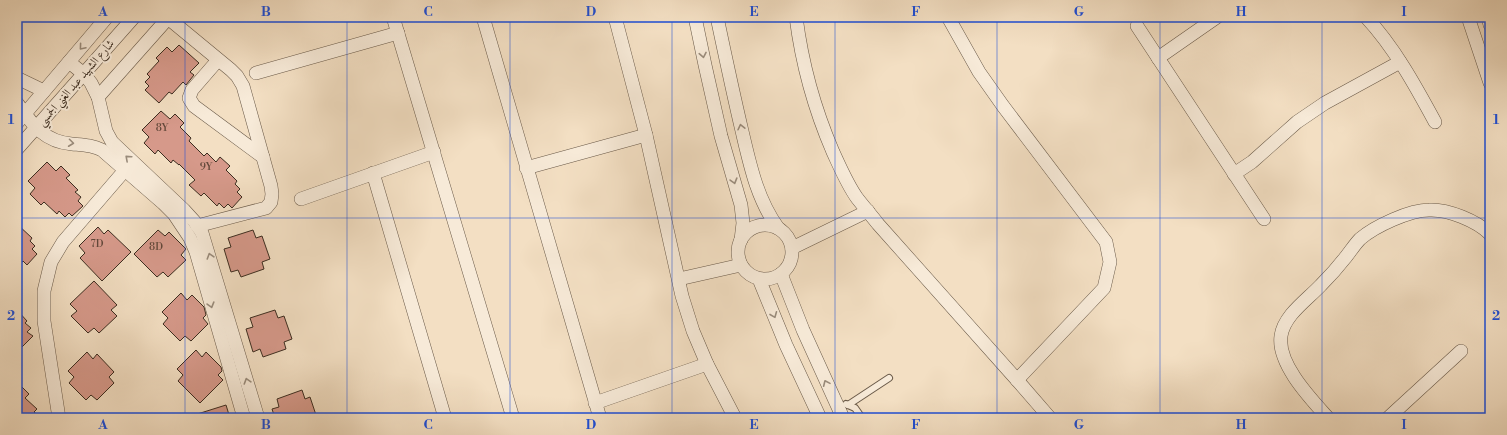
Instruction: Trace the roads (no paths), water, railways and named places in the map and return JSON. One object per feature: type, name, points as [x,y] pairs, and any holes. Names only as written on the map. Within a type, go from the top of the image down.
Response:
[{"type":"street","name":"شارع الشهيد عبد الغني الجمسي","points":[[20,113],[44,91],[107,17]]},
{"type":"street","name":"شارع الشهيد عبد الغني الجمسي","points":[[17,149],[134,17]]},
{"type":"street","points":[[393,17],[513,418]]},
{"type":"street","points":[[483,17],[600,418]]},
{"type":"street","points":[[616,17],[646,135],[682,296],[693,331],[706,364],[736,418]]},
{"type":"street","points":[[695,17],[722,136],[741,205],[743,223],[739,248],[741,265],[752,276],[767,280],[781,274],[790,263],[792,248],[790,240],[785,233],[778,228],[769,216],[754,181],[734,98],[718,17]]},
{"type":"street","points":[[796,17],[798,36],[808,84],[822,127],[841,170],[856,197],[1050,418]]},
{"type":"street","points":[[948,17],[979,72],[999,101],[1106,242],[1110,262],[1104,288],[1018,380]]},
{"type":"street","points":[[1158,58],[1217,17]]},
{"type":"street","points":[[1366,17],[1378,30],[1400,62],[1435,122]]},
{"type":"street","points":[[1468,17],[1490,83]]},
{"type":"street","points":[[1488,17],[1490,25]]},
{"type":"street","points":[[98,97],[168,18],[237,76],[243,86],[264,157],[272,194],[271,202],[266,208],[197,226]]},
{"type":"street","points":[[1137,26],[1264,219]]},
{"type":"street","points":[[256,73],[398,33]]},
{"type":"street","points":[[218,60],[192,90],[189,98],[194,106],[264,157]]},
{"type":"street","points":[[69,62],[84,74],[91,83],[98,97],[106,131],[112,142],[184,210],[202,233],[258,418]]},
{"type":"street","points":[[1234,174],[1252,162],[1297,122],[1325,103],[1400,62]]},
{"type":"street","points":[[17,78],[44,91]]},
{"type":"street","points":[[20,113],[45,136],[58,141],[93,146],[102,150],[174,214],[190,238],[196,252],[244,418]]},
{"type":"street","points":[[93,146],[106,131]]},
{"type":"street","points":[[526,168],[646,135]]},
{"type":"street","points":[[301,199],[434,152]]},
{"type":"street","points":[[58,418],[44,321],[44,291],[51,262],[63,242],[126,170]]},
{"type":"street","points":[[373,173],[444,418]]},
{"type":"street","points":[[1328,418],[1300,384],[1289,368],[1282,353],[1281,336],[1286,321],[1333,273],[1360,239],[1382,224],[1405,215],[1429,210],[1462,216],[1490,234]]},
{"type":"street","points":[[792,248],[868,211]]},
{"type":"street","points":[[741,240],[746,233],[757,227],[770,226],[778,228]]},
{"type":"street","points":[[679,278],[741,265]]},
{"type":"street","points":[[781,274],[803,330],[843,418]]},
{"type":"street","points":[[759,279],[786,345],[820,418]]},
{"type":"street","points":[[1388,418],[1461,351]]},
{"type":"street","points":[[596,403],[706,364]]},
{"type":"lane","points":[[848,405],[889,378]]},
{"type":"lane","points":[[834,401],[855,408],[862,418]]}]
